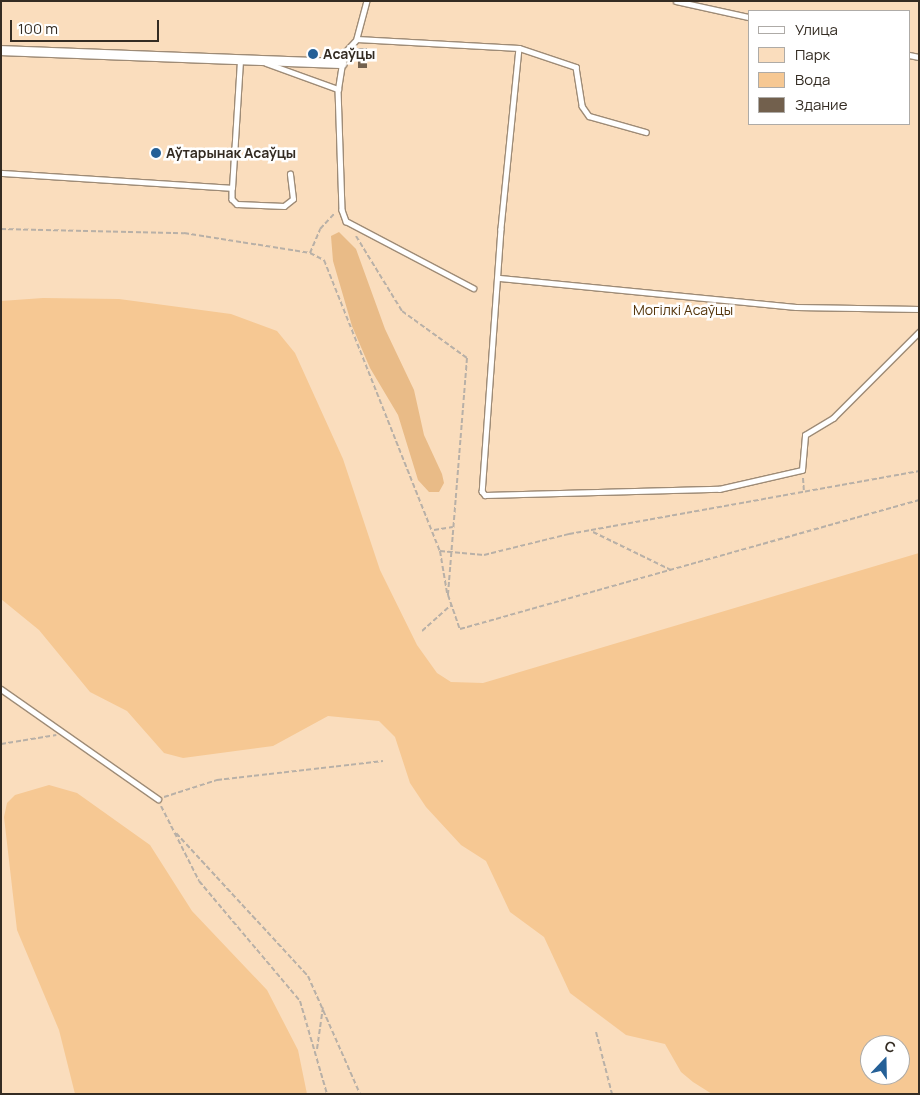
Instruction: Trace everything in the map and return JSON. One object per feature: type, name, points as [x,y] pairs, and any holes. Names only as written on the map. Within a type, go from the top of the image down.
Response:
[{"type":"street","points":[[1,50],[342,63]]},
{"type":"lane","points":[[357,39],[367,1]]},
{"type":"lane","points":[[676,1],[748,17]]},
{"type":"lane","points":[[473,288],[350,225],[342,210],[338,89],[342,63],[348,44],[357,39],[519,48],[576,67],[582,106],[589,116],[646,132]]},
{"type":"lane","points":[[519,48],[482,491],[485,495],[719,489],[802,470],[805,435],[833,418],[919,332]]},
{"type":"lane","points":[[240,60],[232,199],[238,204],[284,206],[293,198],[290,174]]},
{"type":"lane","points":[[258,61],[338,89]]},
{"type":"lane","points":[[1,174],[232,188]]},
{"type":"lane","points":[[500,278],[796,307],[919,309]]},
{"type":"lane","points":[[1,689],[158,798]]},
{"type":"path","points":[[310,253],[320,230],[342,210]]},
{"type":"path","points":[[1,229],[184,233],[310,253],[324,260],[433,530],[440,551],[448,595]]},
{"type":"path","points":[[802,470],[804,493]]},
{"type":"path","points":[[440,551],[484,555],[594,532],[919,471]]},
{"type":"path","points":[[433,530],[453,527]]},
{"type":"path","points":[[594,532],[671,570]]},
{"type":"path","points":[[422,631],[451,605]]},
{"type":"path","points":[[1,744],[66,734]]},
{"type":"path","points":[[327,1094],[317,1052],[300,1001],[199,881],[158,798],[217,780],[383,761]]},
{"type":"path","points":[[174,832],[308,976],[360,1094]]},
{"type":"path","points":[[317,1052],[322,1007]]},
{"type":"path","points":[[596,1032],[612,1094]]},
{"type":"green space","name":"Могілкі Асаўцы","points":[[1,1],[919,1],[919,1094],[1,1094]]},
{"type":"shaded area","points":[[339,232],[356,249],[385,329],[414,390],[424,435],[442,474],[444,483],[439,492],[429,492],[418,480],[398,415],[370,368],[352,326],[333,261],[331,236]]},
{"type":"water","points":[[43,298],[119,299],[231,314],[277,331],[295,353],[343,459],[380,570],[417,645],[437,673],[451,682],[483,683],[919,553],[919,1094],[712,1094],[681,1072],[665,1044],[626,1035],[570,993],[544,937],[510,912],[486,861],[461,845],[426,807],[410,783],[395,737],[379,721],[328,716],[273,746],[183,758],[164,753],[127,711],[90,692],[39,630],[1,599],[1,301]]},
{"type":"water","points":[[49,785],[77,793],[150,845],[192,911],[267,990],[298,1050],[307,1094],[75,1094],[59,1030],[17,930],[4,817],[7,803],[15,795]]},
{"type":"building","points":[[358,48],[367,48],[367,68],[358,68]]},
{"type":"place","name":"Асаўцы","points":[[313,54]]},
{"type":"place","name":"Аўтарынак Асаўцы","points":[[156,153]]}]
